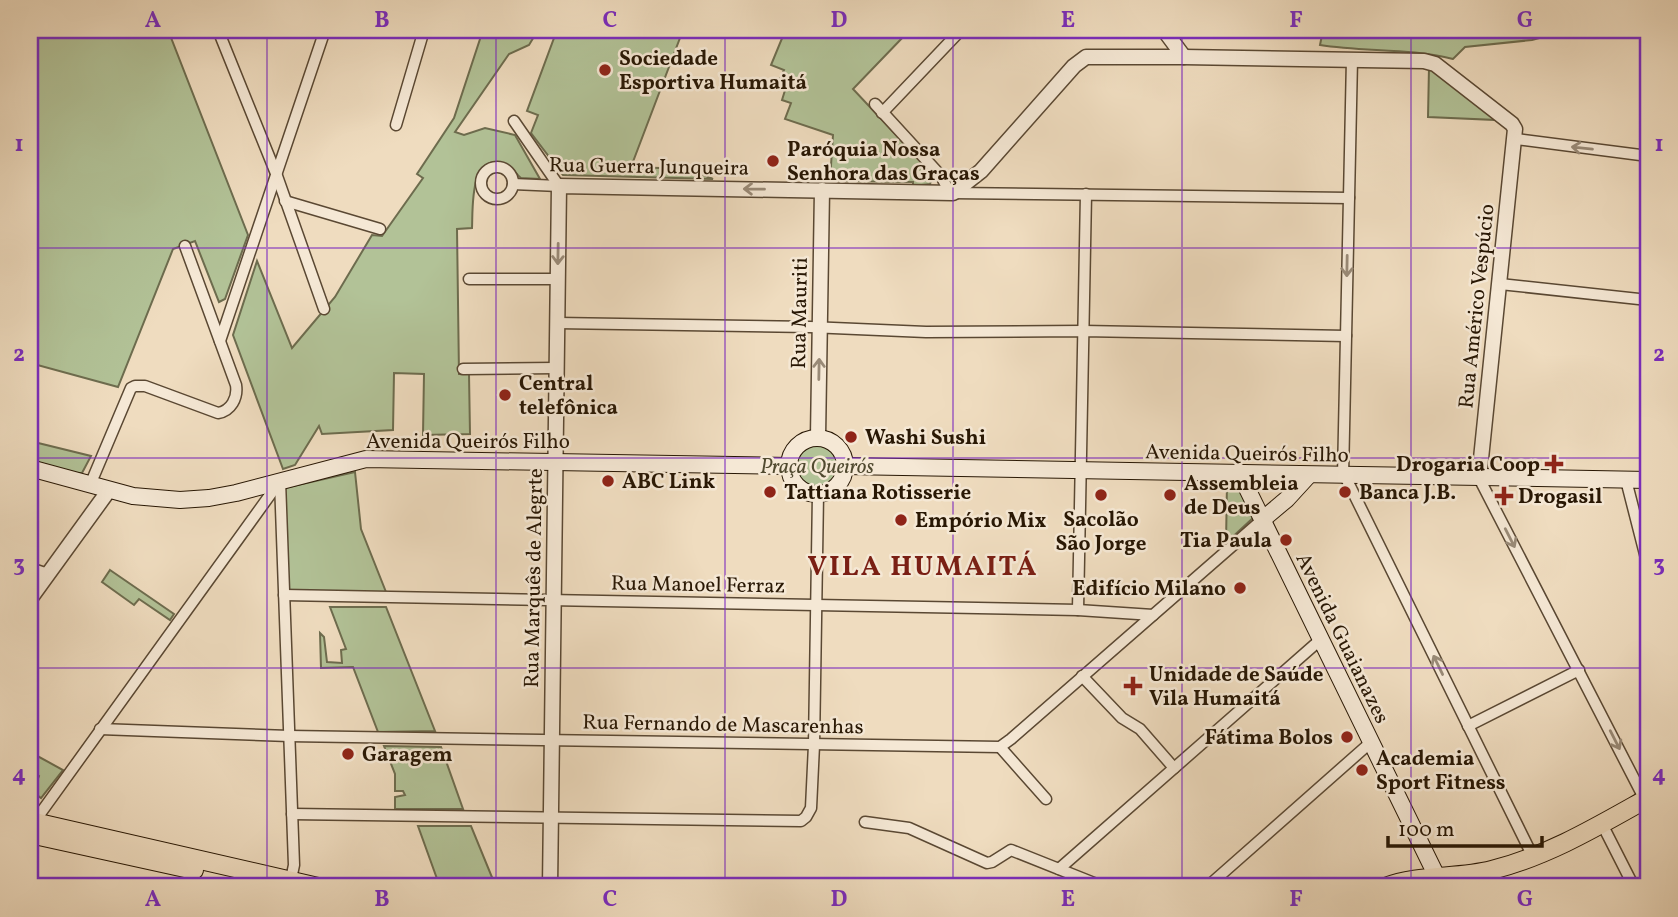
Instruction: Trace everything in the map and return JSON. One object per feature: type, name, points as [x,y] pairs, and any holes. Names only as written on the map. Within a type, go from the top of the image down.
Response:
[{"type":"main road","points":[[818,437],[828,439],[839,447],[845,466],[839,484],[826,493],[818,494],[808,493],[796,485],[788,466],[797,445],[818,437]]},
{"type":"main road","name":"Avenida Queirós Filho","points":[[30,468],[132,496],[180,500],[209,498],[366,459],[788,466]]},
{"type":"main road","name":"Avenida Queirós Filho","points":[[845,466],[1648,480]]},
{"type":"main road","name":"Avenida Guaianazes","points":[[1240,474],[1439,883]]},
{"type":"main road","points":[[1262,520],[1287,499],[1309,475]]},
{"type":"main road","points":[[1385,887],[1412,880],[1439,883],[1533,858],[1647,799]]},
{"type":"main road","points":[[31,827],[272,887]]},
{"type":"main road","points":[[247,880],[318,887]]},
{"type":"street","points":[[218,30],[277,176],[324,309]]},
{"type":"street","points":[[396,125],[424,30]]},
{"type":"street","points":[[951,193],[941,176],[879,108],[961,30]]},
{"type":"street","points":[[1164,30],[1185,57]]},
{"type":"street","points":[[220,341],[324,31]]},
{"type":"street","points":[[951,193],[981,171],[1080,61],[1096,56],[1424,61],[1439,66],[1512,124],[1516,139],[1648,156]]},
{"type":"street","points":[[1352,59],[1344,476],[1533,858]]},
{"type":"street","points":[[514,121],[559,186]]},
{"type":"street","name":"Rua Américo Vespúcio","points":[[1479,478],[1516,139]]},
{"type":"street","name":"Rua Guerra Junqueira","points":[[513,184],[951,193]]},
{"type":"street","name":"Rua Marquês de Alegrte","points":[[550,887],[559,186]]},
{"type":"street","name":"Rua Mauriti","points":[[818,437],[822,190]]},
{"type":"street","points":[[951,193],[1349,198]]},
{"type":"street","points":[[1078,610],[1086,194]]},
{"type":"street","points":[[285,201],[380,229]]},
{"type":"street","points":[[90,485],[128,394],[135,386],[145,386],[214,413],[228,410],[237,391],[185,246]]},
{"type":"street","points":[[469,279],[558,279]]},
{"type":"street","points":[[1500,284],[1648,300]]},
{"type":"street","points":[[557,323],[820,327],[926,332],[1083,331],[1346,335]]},
{"type":"street","points":[[463,369],[556,368]]},
{"type":"street","points":[[1479,478],[1647,799]]},
{"type":"street","points":[[1626,480],[1648,566]]},
{"type":"street","points":[[280,481],[294,864],[290,883]]},
{"type":"street","points":[[31,827],[280,481]]},
{"type":"street","points":[[30,599],[109,490]]},
{"type":"street","points":[[292,814],[796,822],[806,817],[811,808],[814,745],[818,494]]},
{"type":"street","points":[[1046,799],[1000,747],[1262,520]]},
{"type":"street","points":[[30,568],[48,574]]},
{"type":"street","name":"Rua Manoel Ferraz","points":[[284,595],[1078,610],[1153,615]]},
{"type":"street","points":[[1059,869],[1320,640]]},
{"type":"street","points":[[1468,726],[1578,670]]},
{"type":"street","points":[[1082,676],[1122,718],[1140,729],[1174,768]]},
{"type":"street","name":"Rua Fernando de Mascarenhas","points":[[100,729],[289,736],[1000,747]]},
{"type":"street","points":[[1207,887],[1370,743]]},
{"type":"street","points":[[865,822],[909,828],[987,863],[1011,850],[1104,887]]},
{"type":"street","points":[[1602,824],[1634,887]]},
{"type":"street","points":[[846,887],[869,884],[891,887]]},
{"type":"green space","points":[[30,30],[168,30],[248,235],[225,299],[219,302],[195,241],[173,249],[118,387],[30,363]]},
{"type":"green space","points":[[483,30],[538,30],[529,45],[509,54],[455,132],[464,135],[485,128],[515,135],[540,179],[521,178],[505,164],[493,162],[485,166],[475,184],[472,228],[457,229],[459,374],[469,374],[470,434],[423,435],[424,374],[394,373],[393,430],[322,434],[319,426],[295,465],[283,469],[233,335],[257,261],[292,348],[335,297],[372,235],[382,236],[423,178],[417,174],[454,118]]},
{"type":"green space","name":"Sociedade Esportiva Humaitá","points":[[557,30],[683,30],[631,167],[689,169],[713,179],[563,175],[531,133],[538,115],[527,111]]},
{"type":"green space","points":[[771,30],[899,30],[905,35],[853,89],[929,170],[932,178],[930,184],[913,186],[913,182],[830,181],[833,135],[785,119],[791,103],[782,100],[786,87],[778,84],[784,70],[771,65],[783,36]]},
{"type":"green space","points":[[1323,30],[1569,30],[1532,40],[1465,47],[1453,59],[1420,53],[1320,45]]},
{"type":"green space","points":[[1429,67],[1497,120],[1428,117]]},
{"type":"green space","points":[[30,441],[91,456],[82,473],[75,473],[30,460]]},
{"type":"green space","name":"Praça Queirós","points":[[817,444],[832,451],[839,466],[832,481],[817,488],[802,481],[795,466],[802,451]]},
{"type":"green space","points":[[355,472],[361,529],[386,592],[284,595],[280,489]]},
{"type":"green space","points":[[1227,483],[1238,487],[1254,517],[1226,543]]},
{"type":"green space","points":[[110,570],[174,614],[170,620],[139,599],[134,605],[102,582]]},
{"type":"green space","points":[[330,607],[386,607],[435,731],[378,732],[353,667],[321,668],[320,633],[324,637],[327,662],[342,663],[341,650],[346,649]]},
{"type":"green space","points":[[384,746],[441,747],[463,809],[395,809],[395,797],[405,795],[403,791],[395,791],[395,774]]},
{"type":"green space","points":[[30,752],[63,770],[41,798],[33,792],[39,776],[30,767]]},
{"type":"green space","points":[[418,826],[471,826],[496,887],[440,887]]},
{"type":"place","name":"Sociedade Esportiva Humaitá","points":[[605,70]]},
{"type":"place","name":"Paróquia Nossa Senhora das Graças","points":[[773,161]]},
{"type":"place","name":"Central telefônica","points":[[505,395]]},
{"type":"place","name":"Washi Sushi","points":[[851,437]]},
{"type":"place","name":"Drogaria Coop","points":[[1554,464]]},
{"type":"place","name":"ABC Link","points":[[608,481]]},
{"type":"place","name":"Tattiana Rotisserie","points":[[770,492]]},
{"type":"place","name":"Banca J.B.","points":[[1345,492]]},
{"type":"place","name":"Sacolão São Jorge","points":[[1101,495]]},
{"type":"place","name":"Assembleia de Deus","points":[[1170,495]]},
{"type":"place","name":"Drogasil","points":[[1504,496]]},
{"type":"place","name":"Empório Mix","points":[[901,520]]},
{"type":"place","name":"Tia Paula","points":[[1286,540]]},
{"type":"place","name":"Edifício Milano","points":[[1240,588]]},
{"type":"place","name":"Unidade de Saúde Vila Humaitá","points":[[1133,686]]},
{"type":"place","name":"Fátima Bolos","points":[[1347,737]]},
{"type":"place","name":"Garagem","points":[[348,754]]},
{"type":"place","name":"Academia Sport Fitness","points":[[1362,770]]},
{"type":"district","name":"VILA HUMAITÁ","points":[[923,565]]}]
